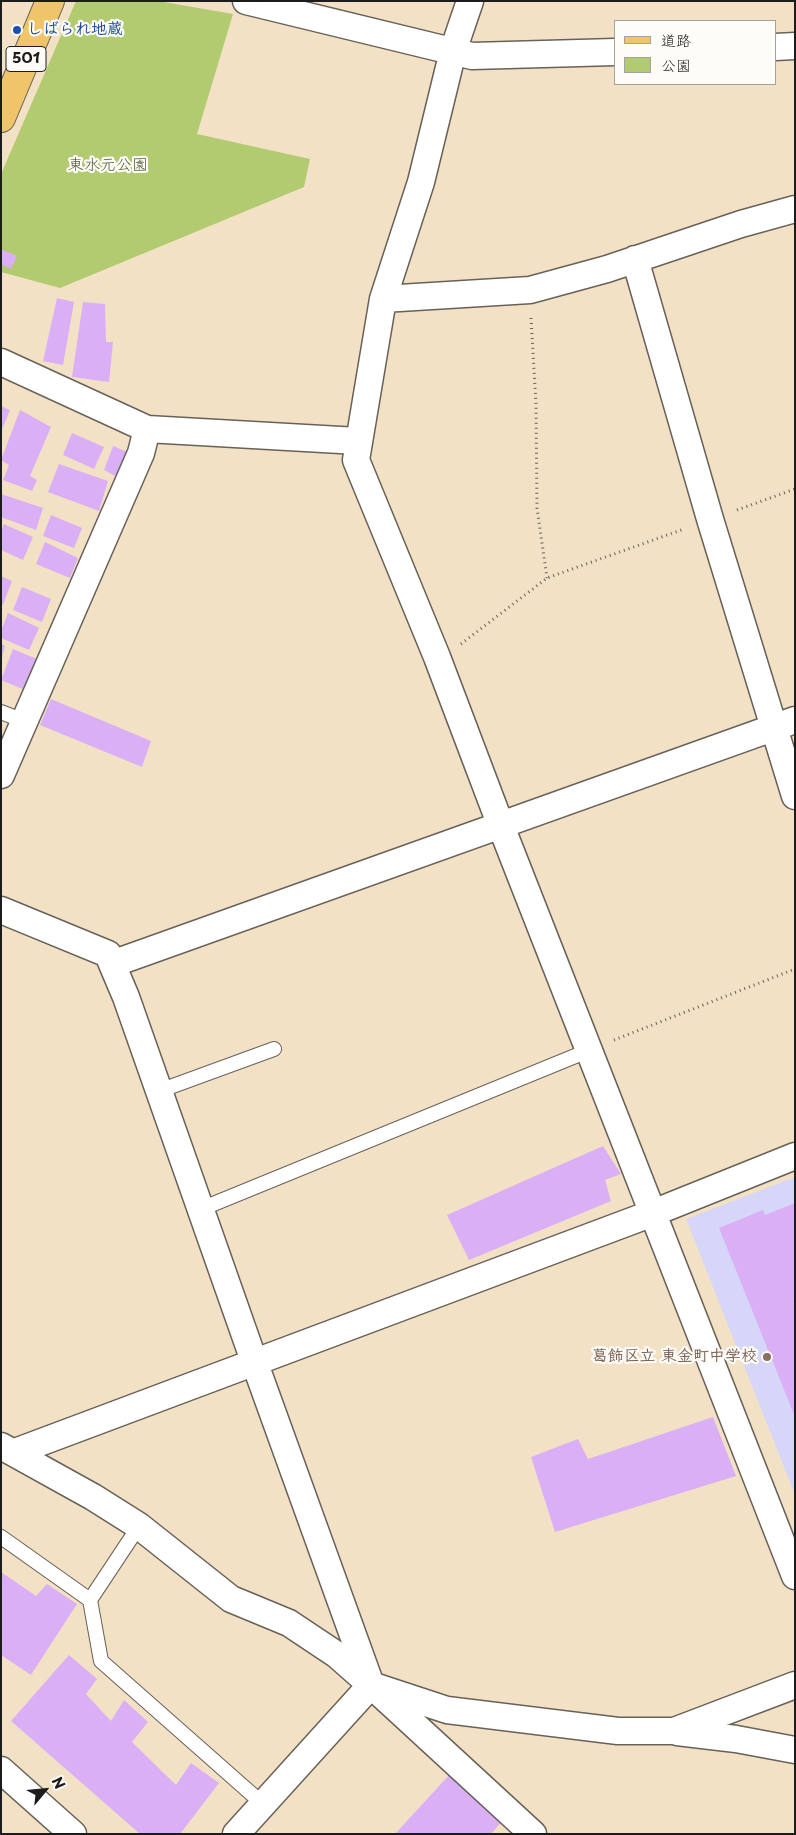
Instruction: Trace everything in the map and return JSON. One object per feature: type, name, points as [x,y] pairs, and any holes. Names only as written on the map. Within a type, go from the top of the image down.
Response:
[{"type":"main road","name":"501","points":[[1,118],[50,1]]},
{"type":"street","points":[[246,1],[472,56],[614,52]]},
{"type":"street","points":[[470,1],[453,51],[421,182],[383,299],[356,460],[437,658],[795,1576]]},
{"type":"street","points":[[776,47],[795,46]]},
{"type":"street","points":[[383,299],[530,290],[607,269],[741,224],[795,210]]},
{"type":"street","points":[[635,259],[710,519],[784,724],[795,796]]},
{"type":"street","points":[[1,362],[147,429],[358,441]]},
{"type":"street","points":[[1,775],[13,717],[141,453],[147,429]]},
{"type":"street","points":[[112,964],[784,724]]},
{"type":"street","points":[[1,910],[108,954],[126,997],[254,1362],[371,1685]]},
{"type":"street","points":[[8,1449],[254,1362],[653,1213],[795,1156]]},
{"type":"street","points":[[8,1449],[93,1497],[139,1526],[231,1599],[289,1623],[338,1655],[533,1834]]},
{"type":"street","points":[[371,1685],[447,1710],[618,1731],[674,1731],[795,1750]]},
{"type":"street","points":[[236,1834],[371,1685]]},
{"type":"street","points":[[674,1731],[795,1685]]},
{"type":"street","points":[[1,1770],[73,1834]]},
{"type":"lane","points":[[159,1092],[274,1049]]},
{"type":"lane","points":[[201,1209],[590,1050]]},
{"type":"lane","points":[[139,1526],[90,1600],[101,1661],[264,1804]]},
{"type":"lane","points":[[1,1537],[90,1600]]},
{"type":"path","points":[[530,290],[536,404],[537,508],[546,578]]},
{"type":"path","points":[[437,658],[460,645],[546,578],[795,489]]},
{"type":"path","points":[[590,1050],[795,968]]},
{"type":"shaded area","name":"葛飾区立 東金町中学校","points":[[795,1177],[795,1495],[686,1219]]},
{"type":"green space","name":"東水元公園","points":[[76,1],[158,1],[233,14],[197,134],[310,159],[304,187],[60,288],[1,272],[1,174]]},
{"type":"building","points":[[1,249],[17,256],[11,269],[1,264]]},
{"type":"building","points":[[57,298],[74,302],[63,365],[43,361]]},
{"type":"building","points":[[83,302],[105,304],[106,342],[113,342],[109,382],[72,377]]},
{"type":"building","points":[[1,406],[10,410],[1,432]]},
{"type":"building","points":[[20,410],[51,427],[30,476],[37,480],[32,491],[3,480],[9,465],[1,460]]},
{"type":"building","points":[[72,433],[104,447],[94,469],[63,455]]},
{"type":"building","points":[[113,446],[130,453],[119,478],[104,470]]},
{"type":"building","points":[[59,464],[108,481],[99,511],[48,492]]},
{"type":"building","points":[[1,494],[43,508],[36,530],[1,517]]},
{"type":"building","points":[[51,515],[82,528],[74,548],[43,536]]},
{"type":"building","points":[[4,524],[33,537],[23,560],[1,550],[1,531]]},
{"type":"building","points":[[45,542],[78,558],[70,578],[36,564]]},
{"type":"building","points":[[1,576],[12,581],[3,605],[1,604]]},
{"type":"building","points":[[22,587],[51,599],[42,622],[13,610]]},
{"type":"building","points":[[8,613],[39,628],[29,650],[1,638],[1,631]]},
{"type":"building","points":[[1,644],[5,646],[2,657],[1,657]]},
{"type":"building","points":[[13,649],[37,659],[25,690],[1,680]]},
{"type":"building","points":[[51,699],[151,741],[142,767],[40,725]]},
{"type":"building","points":[[603,1146],[621,1174],[605,1180],[611,1201],[469,1260],[447,1215]]},
{"type":"building","points":[[795,1203],[795,1298],[793,1298],[795,1303],[795,1417],[719,1228],[763,1210],[765,1215]]},
{"type":"building","points":[[713,1417],[736,1476],[555,1532],[531,1457],[578,1439],[588,1459]]},
{"type":"building","points":[[1,1572],[36,1596],[47,1584],[77,1604],[31,1675],[1,1655]]},
{"type":"building","points":[[69,1655],[97,1679],[86,1694],[111,1721],[124,1700],[148,1722],[132,1742],[176,1785],[191,1763],[219,1783],[180,1834],[140,1834],[11,1721]]},
{"type":"building","points":[[451,1773],[503,1820],[491,1834],[395,1834]]},
{"type":"place","name":"しばられ地蔵","points":[[17,30]]},
{"type":"place","name":"葛飾区立 東金町中学校","points":[[767,1357]]}]
